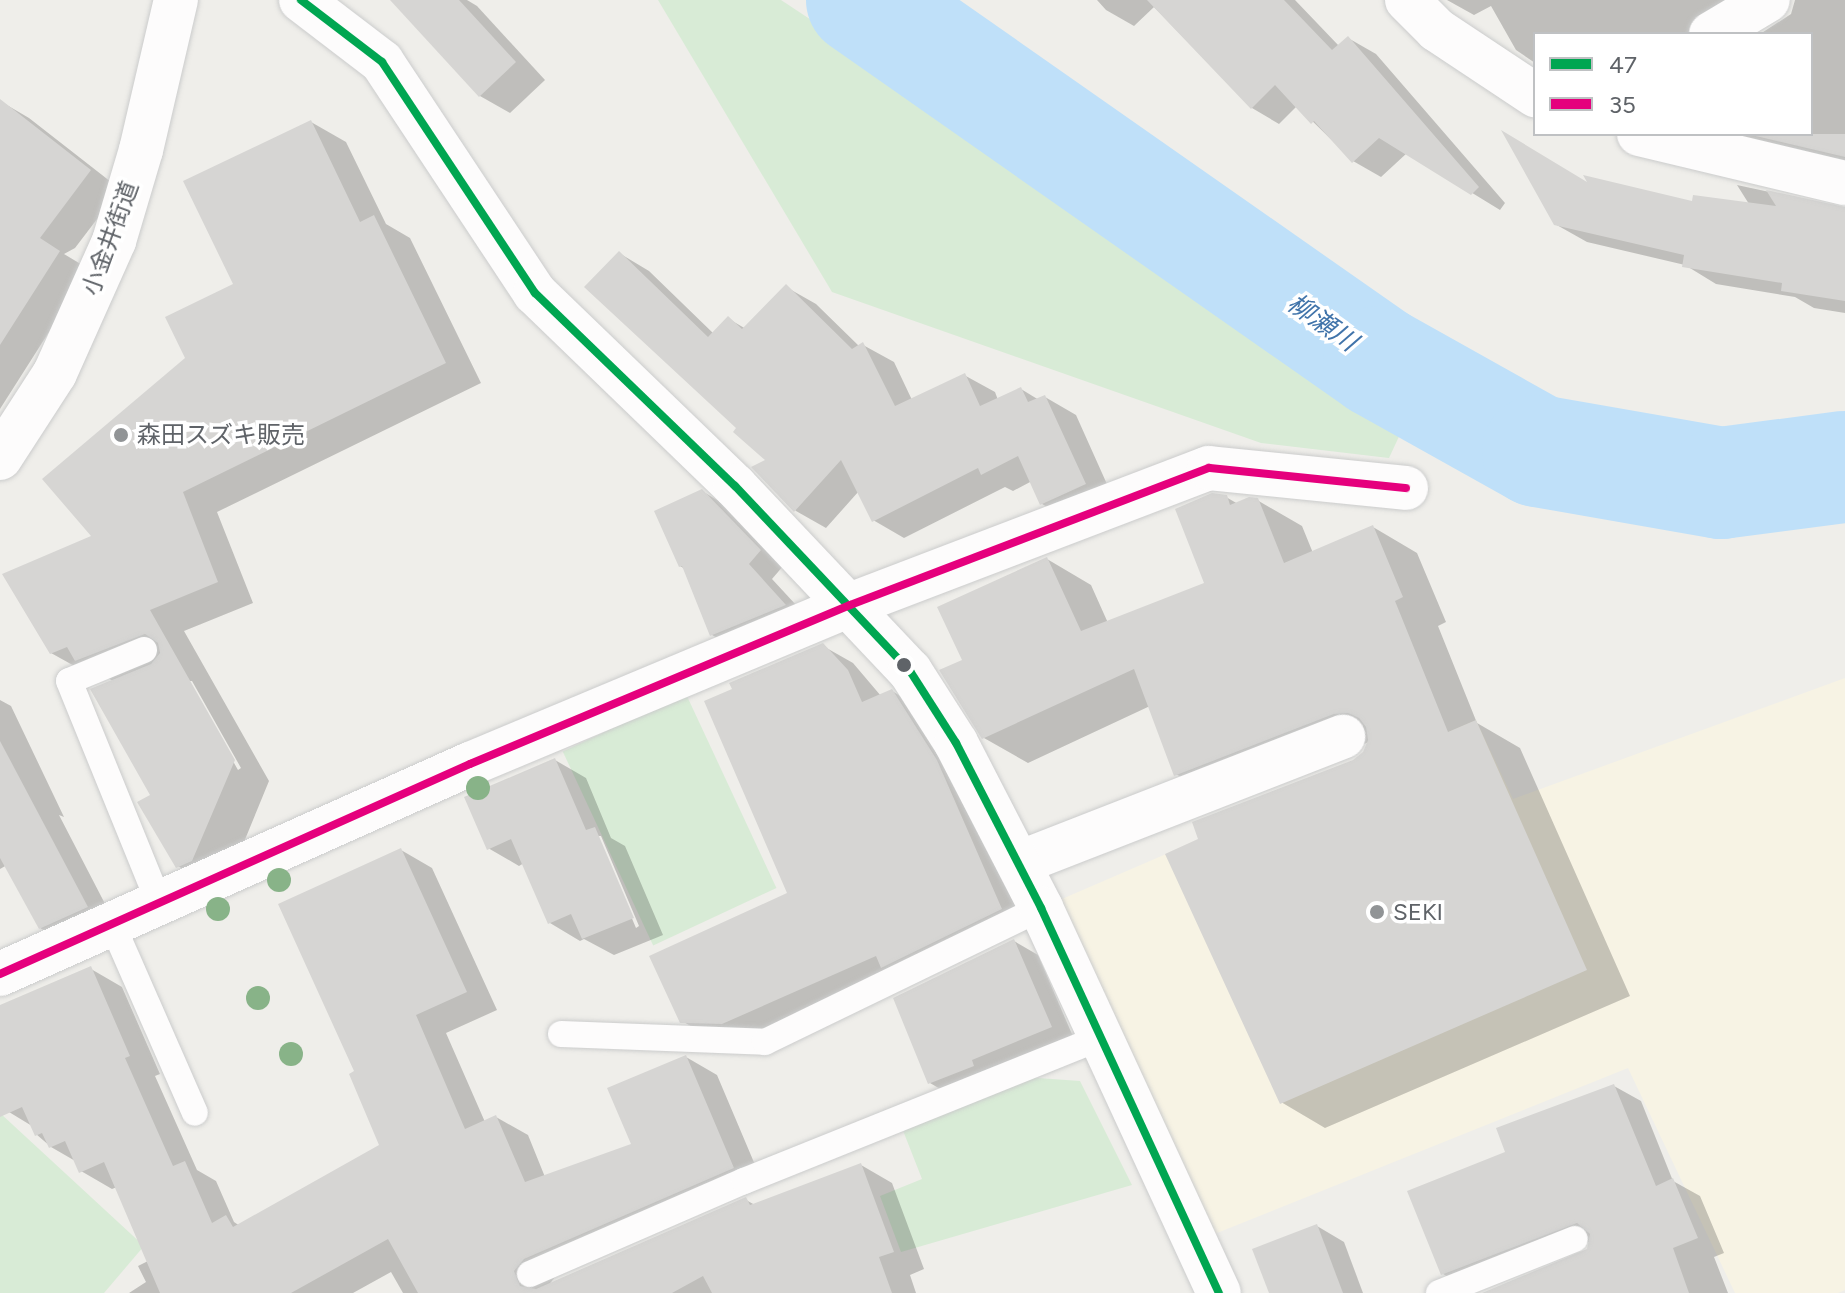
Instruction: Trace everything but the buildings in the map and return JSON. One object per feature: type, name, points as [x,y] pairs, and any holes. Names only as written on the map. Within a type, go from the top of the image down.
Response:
[{"type":"street","name":"小金井街道","points":[[0,458],[55,373],[114,241],[141,150],[176,0]]},
{"type":"street","points":[[301,0],[382,62],[535,293],[735,486],[910,671],[956,743],[1019,863],[1103,1037],[1219,1293]]},
{"type":"street","points":[[1407,0],[1437,30],[1533,94]]},
{"type":"street","points":[[1714,32],[1768,0]]},
{"type":"street","points":[[1647,136],[1845,183]]},
{"type":"street","points":[[0,974],[470,764],[850,605],[1209,468],[1406,488]]},
{"type":"street","points":[[1019,863],[1343,737]]},
{"type":"lane","points":[[144,650],[69,681],[159,903]]},
{"type":"lane","points":[[561,1034],[765,1042],[1041,908]]},
{"type":"lane","points":[[112,924],[195,1113]]},
{"type":"lane","points":[[530,1274],[744,1181],[1103,1037]]},
{"type":"lane","points":[[1439,1293],[1575,1239]]},
{"type":"shaded area","points":[[1845,678],[1845,1290],[1838,1293],[1735,1293],[1628,1068],[1197,1241],[1041,908],[1476,720],[1513,799]]},
{"type":"green space","points":[[658,0],[781,0],[1409,415],[1389,458],[1261,443],[832,292]]},
{"type":"green space","points":[[686,694],[776,888],[653,945],[563,751]]},
{"type":"green space","points":[[1024,1077],[1080,1081],[1132,1185],[901,1252],[880,1196],[922,1179],[902,1128]]},
{"type":"green space","points":[[0,1113],[144,1246],[104,1293],[0,1293]]},
{"type":"waterway","name":"柳瀬川","points":[[862,0],[1379,362],[1538,451],[1721,483],[1845,467]]},
{"type":"transit line","name":"47","points":[[301,0],[382,62],[535,293],[735,486],[910,671],[956,743],[1041,908],[1219,1293]]},
{"type":"transit line","name":"35","points":[[0,974],[470,764],[850,605],[1209,468],[1406,488]]},
{"type":"place","name":"森田スズキ販売","points":[[121,435]]},
{"type":"place","name":"SEKI","points":[[1377,912]]}]
